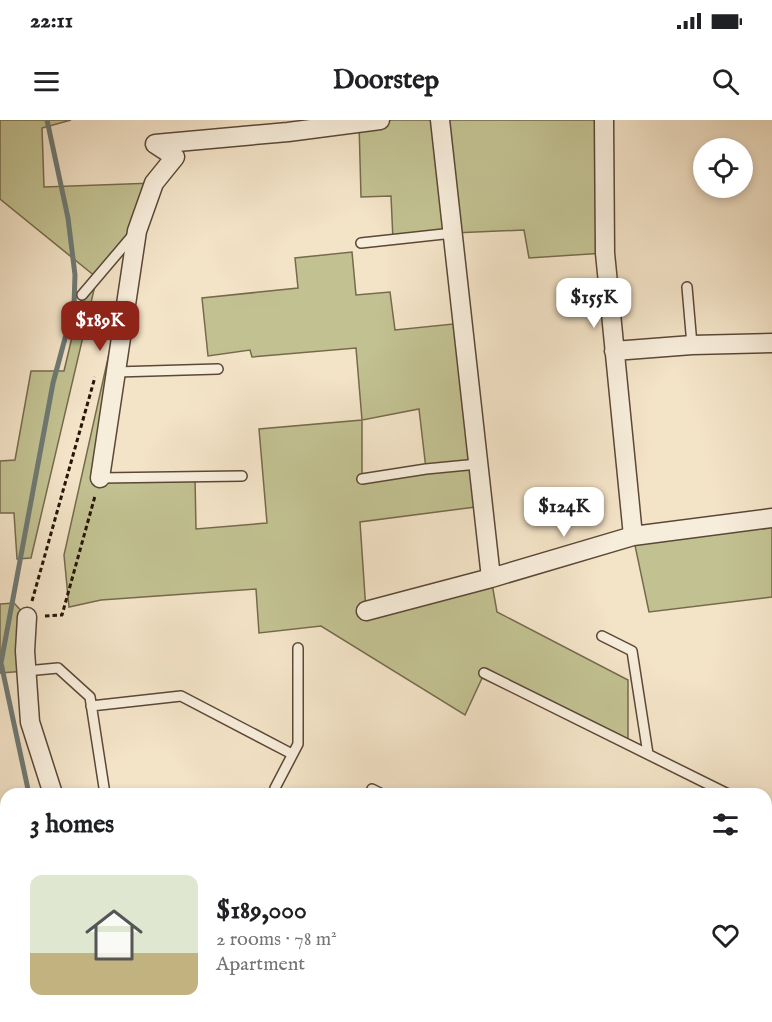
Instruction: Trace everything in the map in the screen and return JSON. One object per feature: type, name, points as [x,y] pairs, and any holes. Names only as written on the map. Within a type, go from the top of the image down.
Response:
[{"type":"street","points":[[100,478],[107,370],[137,231],[154,183],[175,157],[155,144],[288,132],[380,120]]},
{"type":"street","points":[[440,120],[491,578]]},
{"type":"street","points":[[604,120],[605,253],[633,536]]},
{"type":"street","points":[[615,351],[692,345],[772,343]]},
{"type":"street","points":[[366,611],[491,578],[633,536],[772,518]]},
{"type":"street","points":[[27,617],[25,651],[30,722],[51,788]]},
{"type":"lane","points":[[81,295],[137,231]]},
{"type":"lane","points":[[361,243],[453,233]]},
{"type":"lane","points":[[687,287],[692,345]]},
{"type":"lane","points":[[107,370],[218,369]]},
{"type":"lane","points":[[362,479],[478,464]]},
{"type":"lane","points":[[100,478],[242,476]]},
{"type":"lane","points":[[602,636],[632,651],[648,754]]},
{"type":"lane","points":[[275,788],[298,744],[298,648]]},
{"type":"lane","points":[[26,671],[58,668],[90,697],[104,788]]},
{"type":"lane","points":[[484,673],[716,788]]},
{"type":"lane","points":[[91,706],[181,696],[292,754]]},
{"type":"path","points":[[100,478],[62,615],[27,617],[107,370]]},
{"type":"shaded area","points":[[0,120],[71,120],[42,128],[44,187],[154,183],[100,478],[195,477],[196,529],[267,523],[259,429],[362,420],[356,348],[252,357],[250,350],[208,356],[202,298],[298,288],[295,258],[352,252],[356,295],[390,292],[395,330],[463,323],[483,506],[360,522],[366,611],[491,578],[497,612],[628,680],[628,744],[484,674],[465,715],[321,626],[259,633],[256,589],[101,600],[69,607],[64,555],[136,233],[97,277],[31,558],[17,559],[14,513],[0,513],[0,461],[15,460],[31,371],[64,371],[82,295],[96,277],[0,199]],"holes":[[[419,409],[426,469],[362,479],[362,420]]]},
{"type":"shaded area","points":[[306,120],[604,120],[605,253],[529,258],[524,230],[453,233],[393,240],[391,196],[361,197],[359,123],[307,130]]},
{"type":"shaded area","points":[[772,518],[772,597],[649,612],[633,536]]},
{"type":"shaded area","points":[[14,603],[27,617],[26,671],[0,673],[0,604]]},
{"type":"waterway","points":[[28,788],[1,663],[53,383],[74,305],[75,275],[68,218],[47,120]]}]
